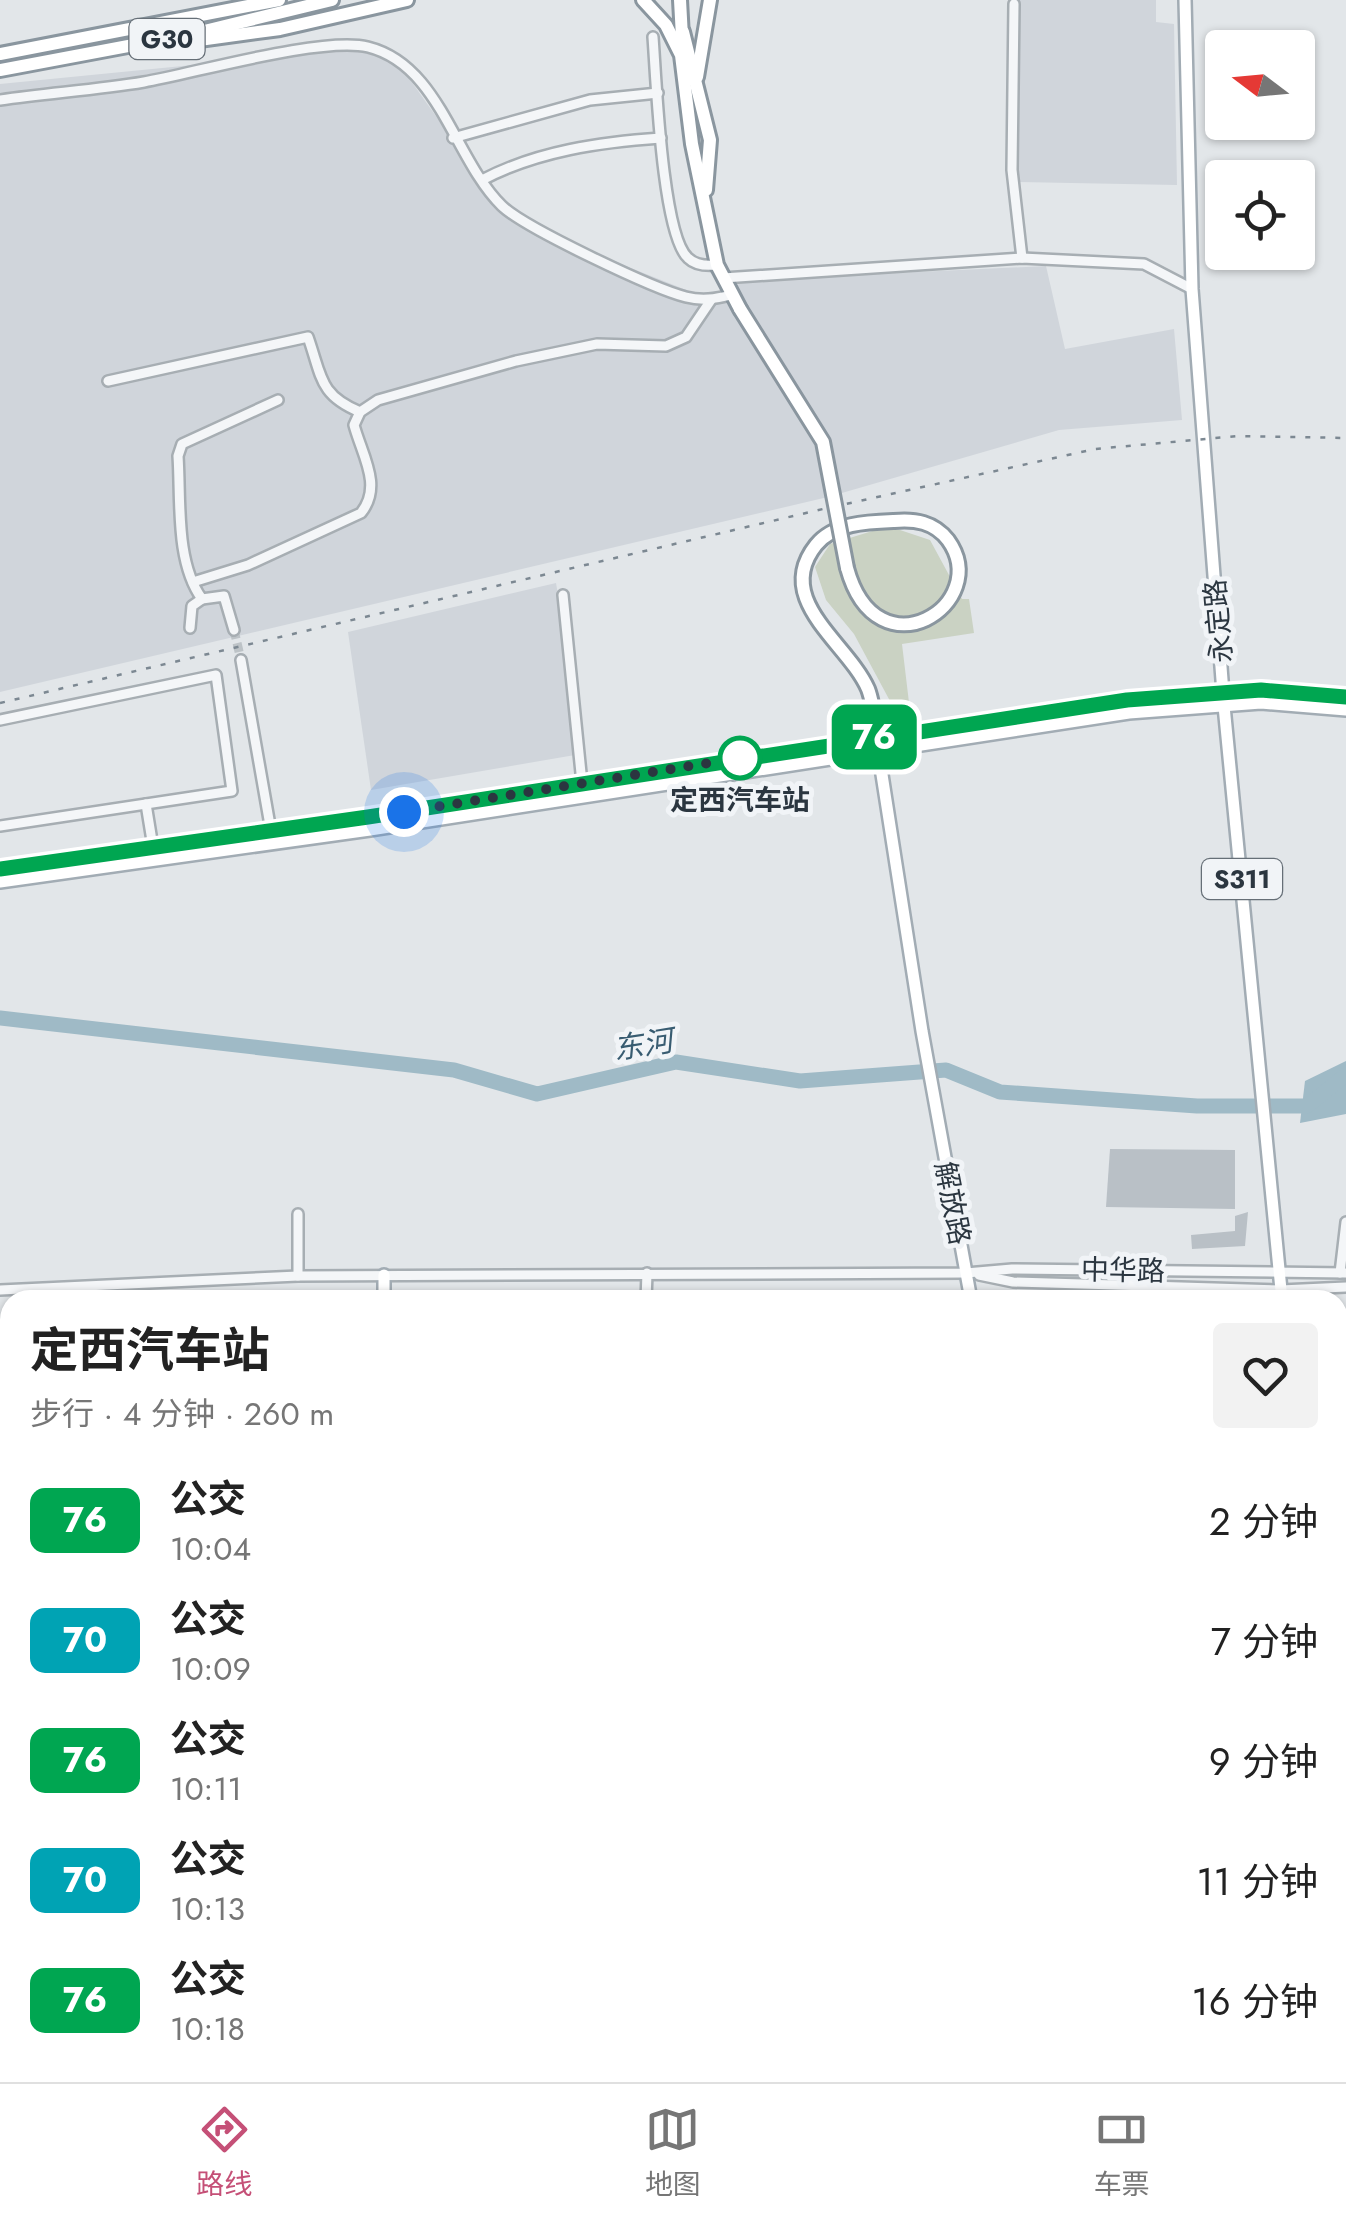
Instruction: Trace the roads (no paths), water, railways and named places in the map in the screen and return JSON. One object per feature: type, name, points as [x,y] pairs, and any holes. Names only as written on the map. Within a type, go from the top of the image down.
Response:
[{"type":"highway","points":[[230,10],[257,0]]},
{"type":"highway","name":"G30","points":[[0,54],[280,0]]},
{"type":"highway","name":"G30","points":[[0,70],[88,55],[332,0]]},
{"type":"highway","points":[[88,55],[280,29],[407,0]]},
{"type":"highway","points":[[643,0],[666,25],[681,54]]},
{"type":"highway","points":[[680,0],[683,32],[710,140],[704,202]]},
{"type":"highway","points":[[696,89],[700,43],[710,0]]},
{"type":"highway","points":[[683,32],[681,54],[692,144],[717,264],[731,295],[823,442],[847,568],[858,600],[884,622],[918,624],[946,604],[958,572],[951,544],[930,525],[916,520],[864,523],[834,530],[809,556],[803,591],[808,608],[868,690],[877,743]]},
{"type":"main road","name":"永定路","points":[[1185,0],[1192,289],[1224,699],[1281,1290]]},
{"type":"main road","points":[[1224,699],[1261,690],[1346,697]]},
{"type":"main road","points":[[0,882],[370,830],[1127,700],[1224,699],[1346,710]]},
{"type":"main road","points":[[0,869],[877,743]]},
{"type":"main road","name":"解放路","points":[[877,743],[922,1030],[970,1290]]},
{"type":"main road","points":[[384,1275],[384,1290]]},
{"type":"street","points":[[1014,4],[1012,170],[1022,258]]},
{"type":"street","points":[[654,36],[661,138],[676,240],[688,258],[706,266],[717,264]]},
{"type":"street","points":[[0,100],[142,82],[313,49],[366,46],[399,61],[421,80],[453,138],[502,206],[549,234],[685,297],[710,300],[731,295]]},
{"type":"street","points":[[453,138],[590,100],[658,93]]},
{"type":"street","points":[[482,180],[501,170],[598,143],[661,138]]},
{"type":"street","points":[[723,278],[1022,258],[1144,264],[1192,289]]},
{"type":"street","points":[[193,582],[248,565],[361,513],[370,501],[372,478],[354,425],[360,412],[378,400],[516,361],[597,344],[666,346],[686,337],[710,300]]},
{"type":"street","points":[[108,381],[308,337],[328,393],[335,401],[360,412]]},
{"type":"street","points":[[202,599],[184,550],[178,456],[182,444],[278,400]]},
{"type":"street","points":[[564,595],[582,783]]},
{"type":"street","points":[[190,628],[192,606],[202,599],[224,596],[234,630]]},
{"type":"street","points":[[241,660],[271,831]]},
{"type":"street","points":[[0,720],[216,676],[232,791],[0,826]]},
{"type":"street","points":[[146,804],[152,847]]},
{"type":"street","points":[[298,1214],[298,1276]]},
{"type":"street","points":[[1343,1273],[1346,1222]]},
{"type":"street","name":"中华路","points":[[0,1290],[298,1276],[966,1273],[1012,1269],[1343,1273]]},
{"type":"street","points":[[647,1290],[648,1273]]},
{"type":"street","name":"中华路","points":[[966,1273],[1013,1282],[1178,1290]]},
{"type":"water","points":[[1346,1061],[1346,1114],[1300,1123],[1305,1081]]},
{"type":"waterway","name":"东河","points":[[0,1018],[454,1070],[537,1094],[676,1062],[800,1081],[946,1070],[1000,1092],[1197,1106],[1307,1106],[1346,1075]]},
{"type":"tunnel","points":[[234,630],[241,660]]},
{"type":"railway","points":[[0,703],[823,509],[1095,449],[1238,436],[1346,438]]},
{"type":"place","name":"定西汽车站","points":[[740,758]]}]
